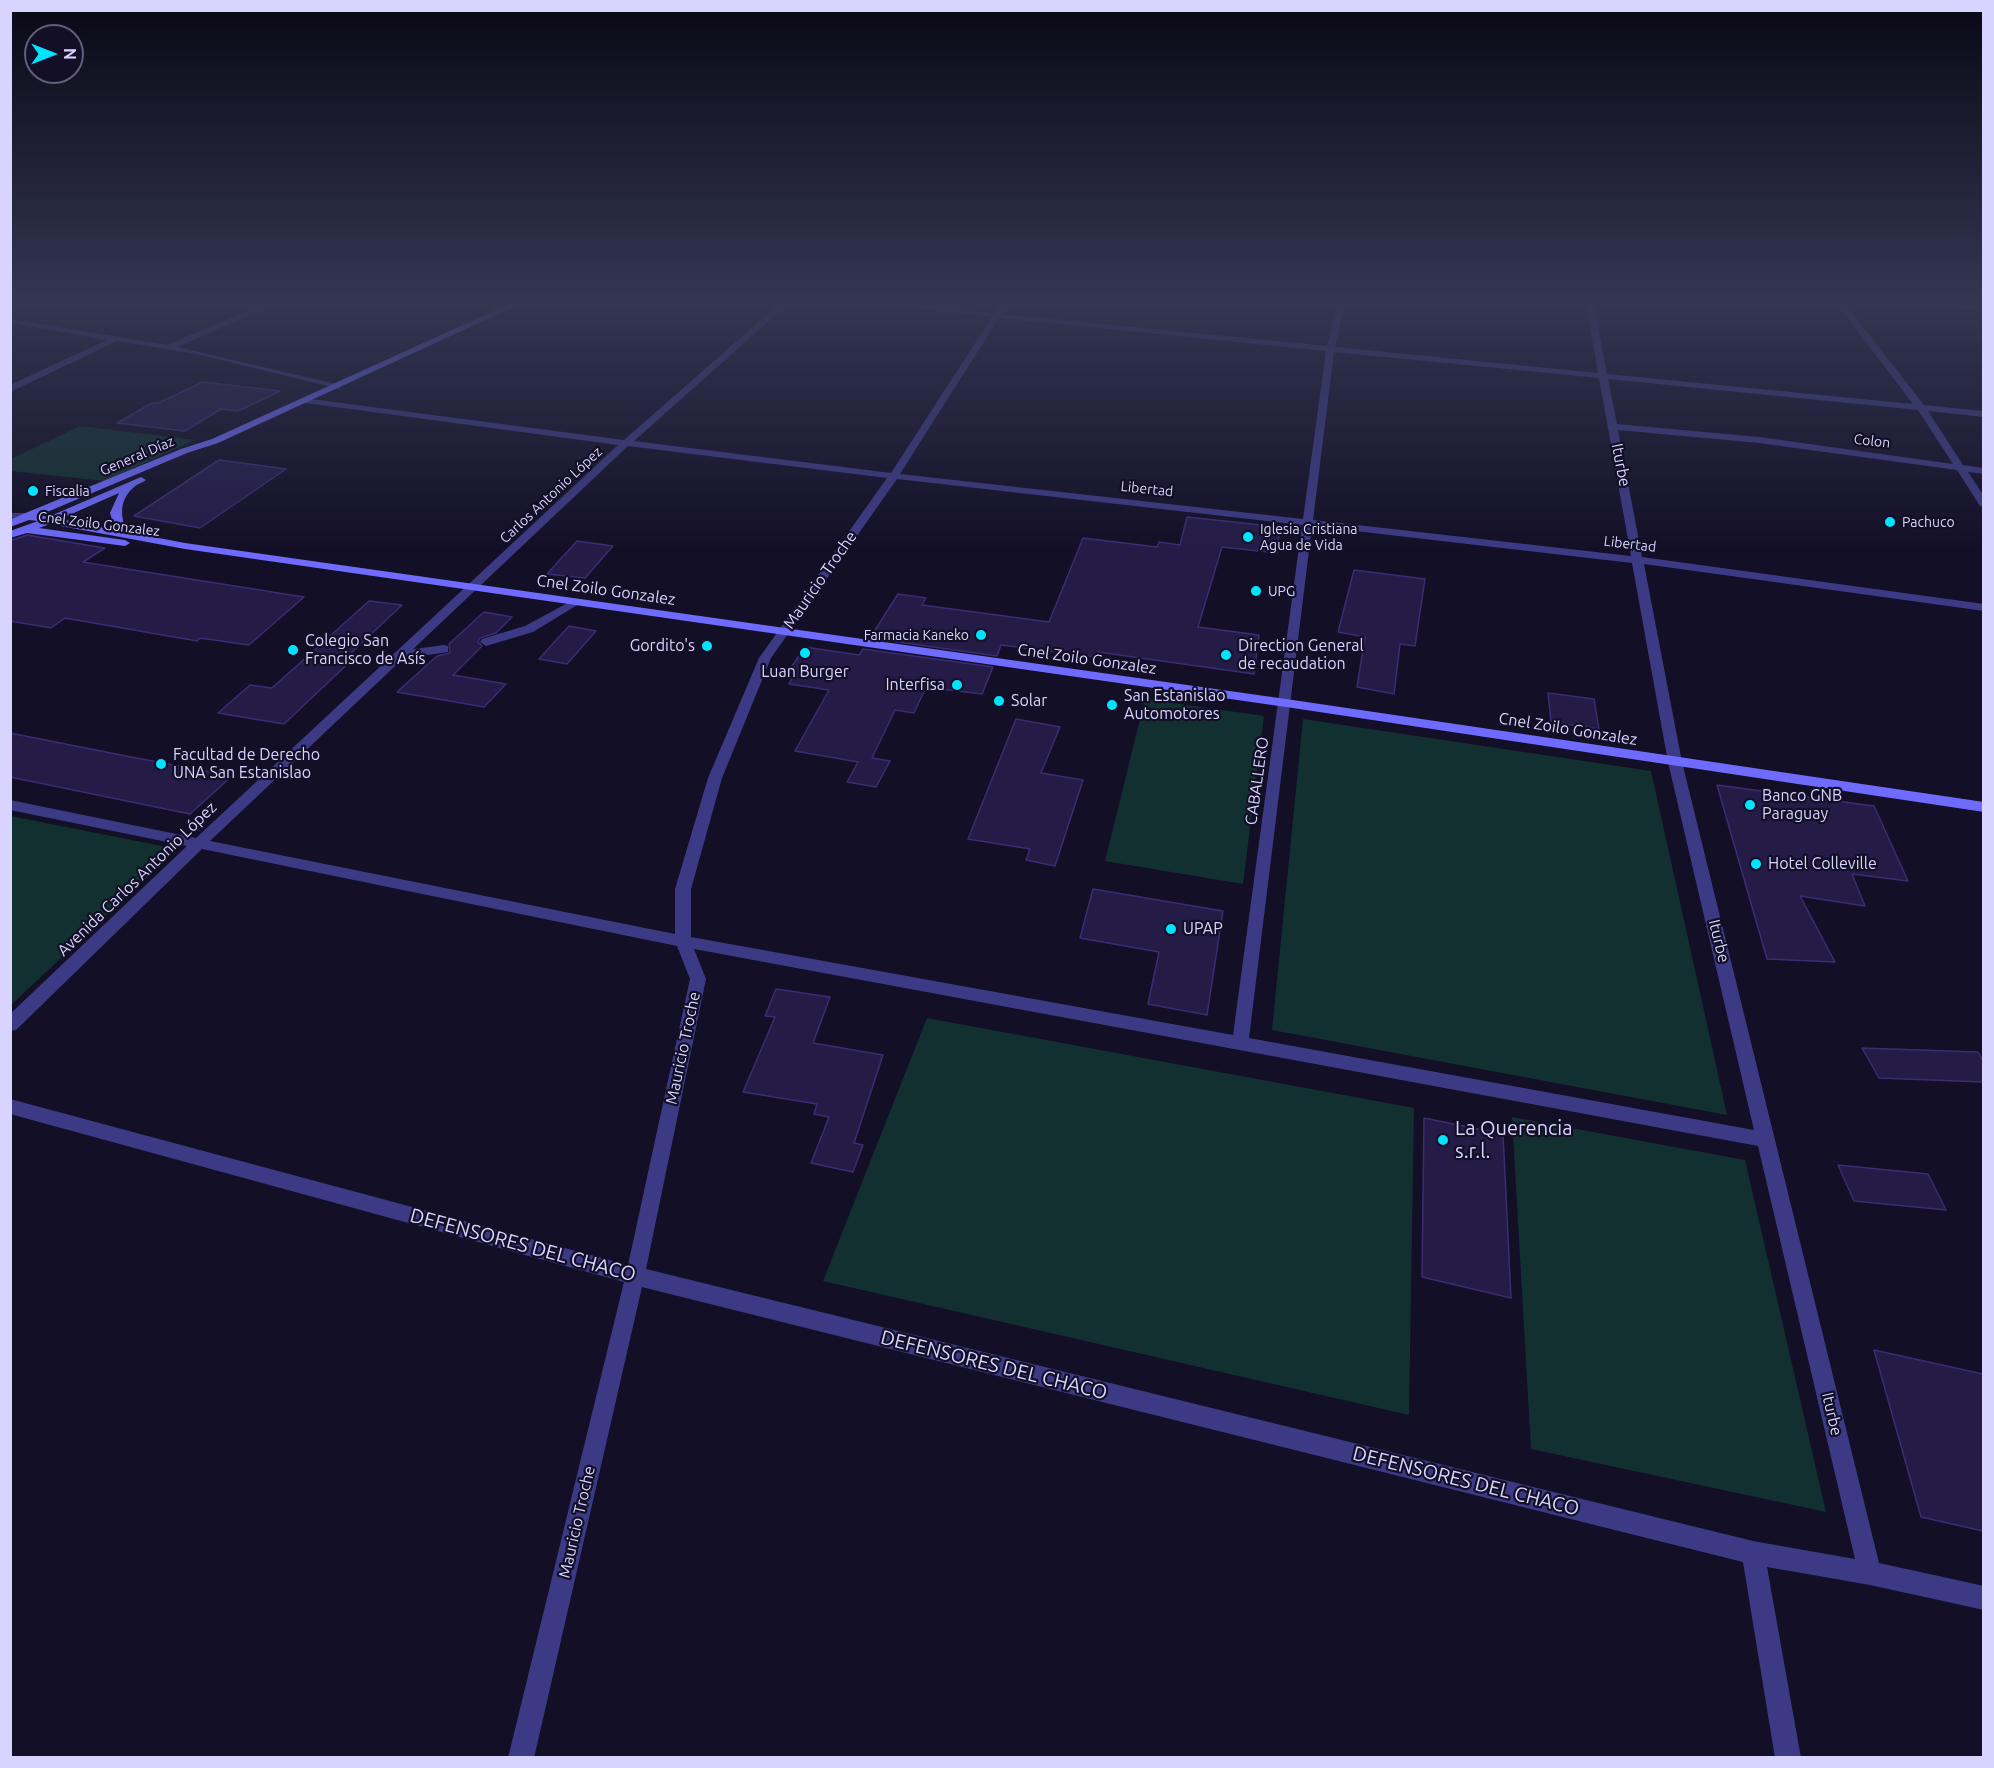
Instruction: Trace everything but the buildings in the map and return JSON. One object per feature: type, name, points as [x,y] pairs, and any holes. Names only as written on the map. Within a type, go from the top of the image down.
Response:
[{"type":"main road","points":[[215,441],[337,387]]},
{"type":"main road","name":"General Díaz","points":[[10,535],[27,530],[131,484],[192,456],[215,441]]},
{"type":"main road","name":"General Díaz","points":[[10,525],[184,451],[215,441]]},
{"type":"main road","points":[[122,533],[114,514],[115,507],[131,484]]},
{"type":"main road","name":"Cnel Zoilo Gonzalez","points":[[27,516],[185,546],[1286,703],[1983,807]]},
{"type":"main road","name":"Cnel Zoilo Gonzalez","points":[[10,525],[27,530],[141,545],[185,546]]},
{"type":"street","name":"Carlos Antonio López","points":[[472,587],[626,443],[690,387]]},
{"type":"street","name":"Mauricio Troche","points":[[521,1758],[635,1276],[698,980],[683,941],[683,889],[715,778],[765,658],[894,476],[951,387]]},
{"type":"street","name":"CABALLERO","points":[[1240,1043],[1286,703],[1325,387]]},
{"type":"street","name":"Iturbe","points":[[1606,387],[1675,762],[1870,1574]]},
{"type":"street","points":[[1694,387],[1983,414]]},
{"type":"street","points":[[1904,387],[1921,408],[1983,504]]},
{"type":"street","name":"Libertad","points":[[306,400],[894,476],[1639,560],[1983,608]]},
{"type":"street","name":"Colon","points":[[1614,427],[1759,440],[1983,471]]},
{"type":"street","points":[[10,516],[27,516]]},
{"type":"street","name":"Avenida Carlos Antonio López","points":[[10,1025],[200,842],[472,587]]},
{"type":"street","points":[[486,642],[529,629],[575,602]]},
{"type":"street","points":[[400,654],[444,649]]},
{"type":"street","points":[[10,805],[683,941],[1767,1140]]},
{"type":"street","name":"DEFENSORES DEL CHACO","points":[[10,1107],[635,1276],[1753,1553],[1870,1574],[1983,1598]]},
{"type":"street","points":[[1753,1553],[1788,1758]]},
{"type":"green space","points":[[80,426],[195,440],[105,481],[11,471],[11,459]]},
{"type":"green space","points":[[1145,699],[1264,716],[1243,884],[1105,861]]},
{"type":"green space","points":[[1303,719],[1651,771],[1727,1115],[1272,1030]]},
{"type":"green space","points":[[10,816],[177,849],[11,1005]]},
{"type":"green space","points":[[927,1018],[1414,1108],[1409,1415],[823,1281]]},
{"type":"green space","points":[[1512,1117],[1745,1160],[1826,1512],[1531,1449]]},
{"type":"place","name":"Fiscalia","points":[[33,491]]},
{"type":"place","name":"Pachuco","points":[[1890,522]]},
{"type":"place","name":"Iglesia Cristiana Agua de Vida","points":[[1248,537]]},
{"type":"place","name":"UPG","points":[[1256,591]]},
{"type":"place","name":"Farmacia Kaneko","points":[[981,635]]},
{"type":"place","name":"Gordito's","points":[[707,646]]},
{"type":"place","name":"Colegio San Francisco de Asís","points":[[293,650]]},
{"type":"place","name":"Luan Burger","points":[[805,653]]},
{"type":"place","name":"Direction General de recaudation","points":[[1226,655]]},
{"type":"place","name":"Interfisa","points":[[957,685]]},
{"type":"place","name":"Solar","points":[[999,701]]},
{"type":"place","name":"San Estanislao Automotores","points":[[1112,705]]},
{"type":"place","name":"Facultad de Derecho UNA San Estanislao","points":[[161,764]]},
{"type":"place","name":"Banco GNB Paraguay","points":[[1750,805]]},
{"type":"place","name":"Hotel Colleville","points":[[1756,864]]},
{"type":"place","name":"UPAP","points":[[1171,929]]},
{"type":"place","name":"La Querencia s.r.l.","points":[[1443,1140]]}]
